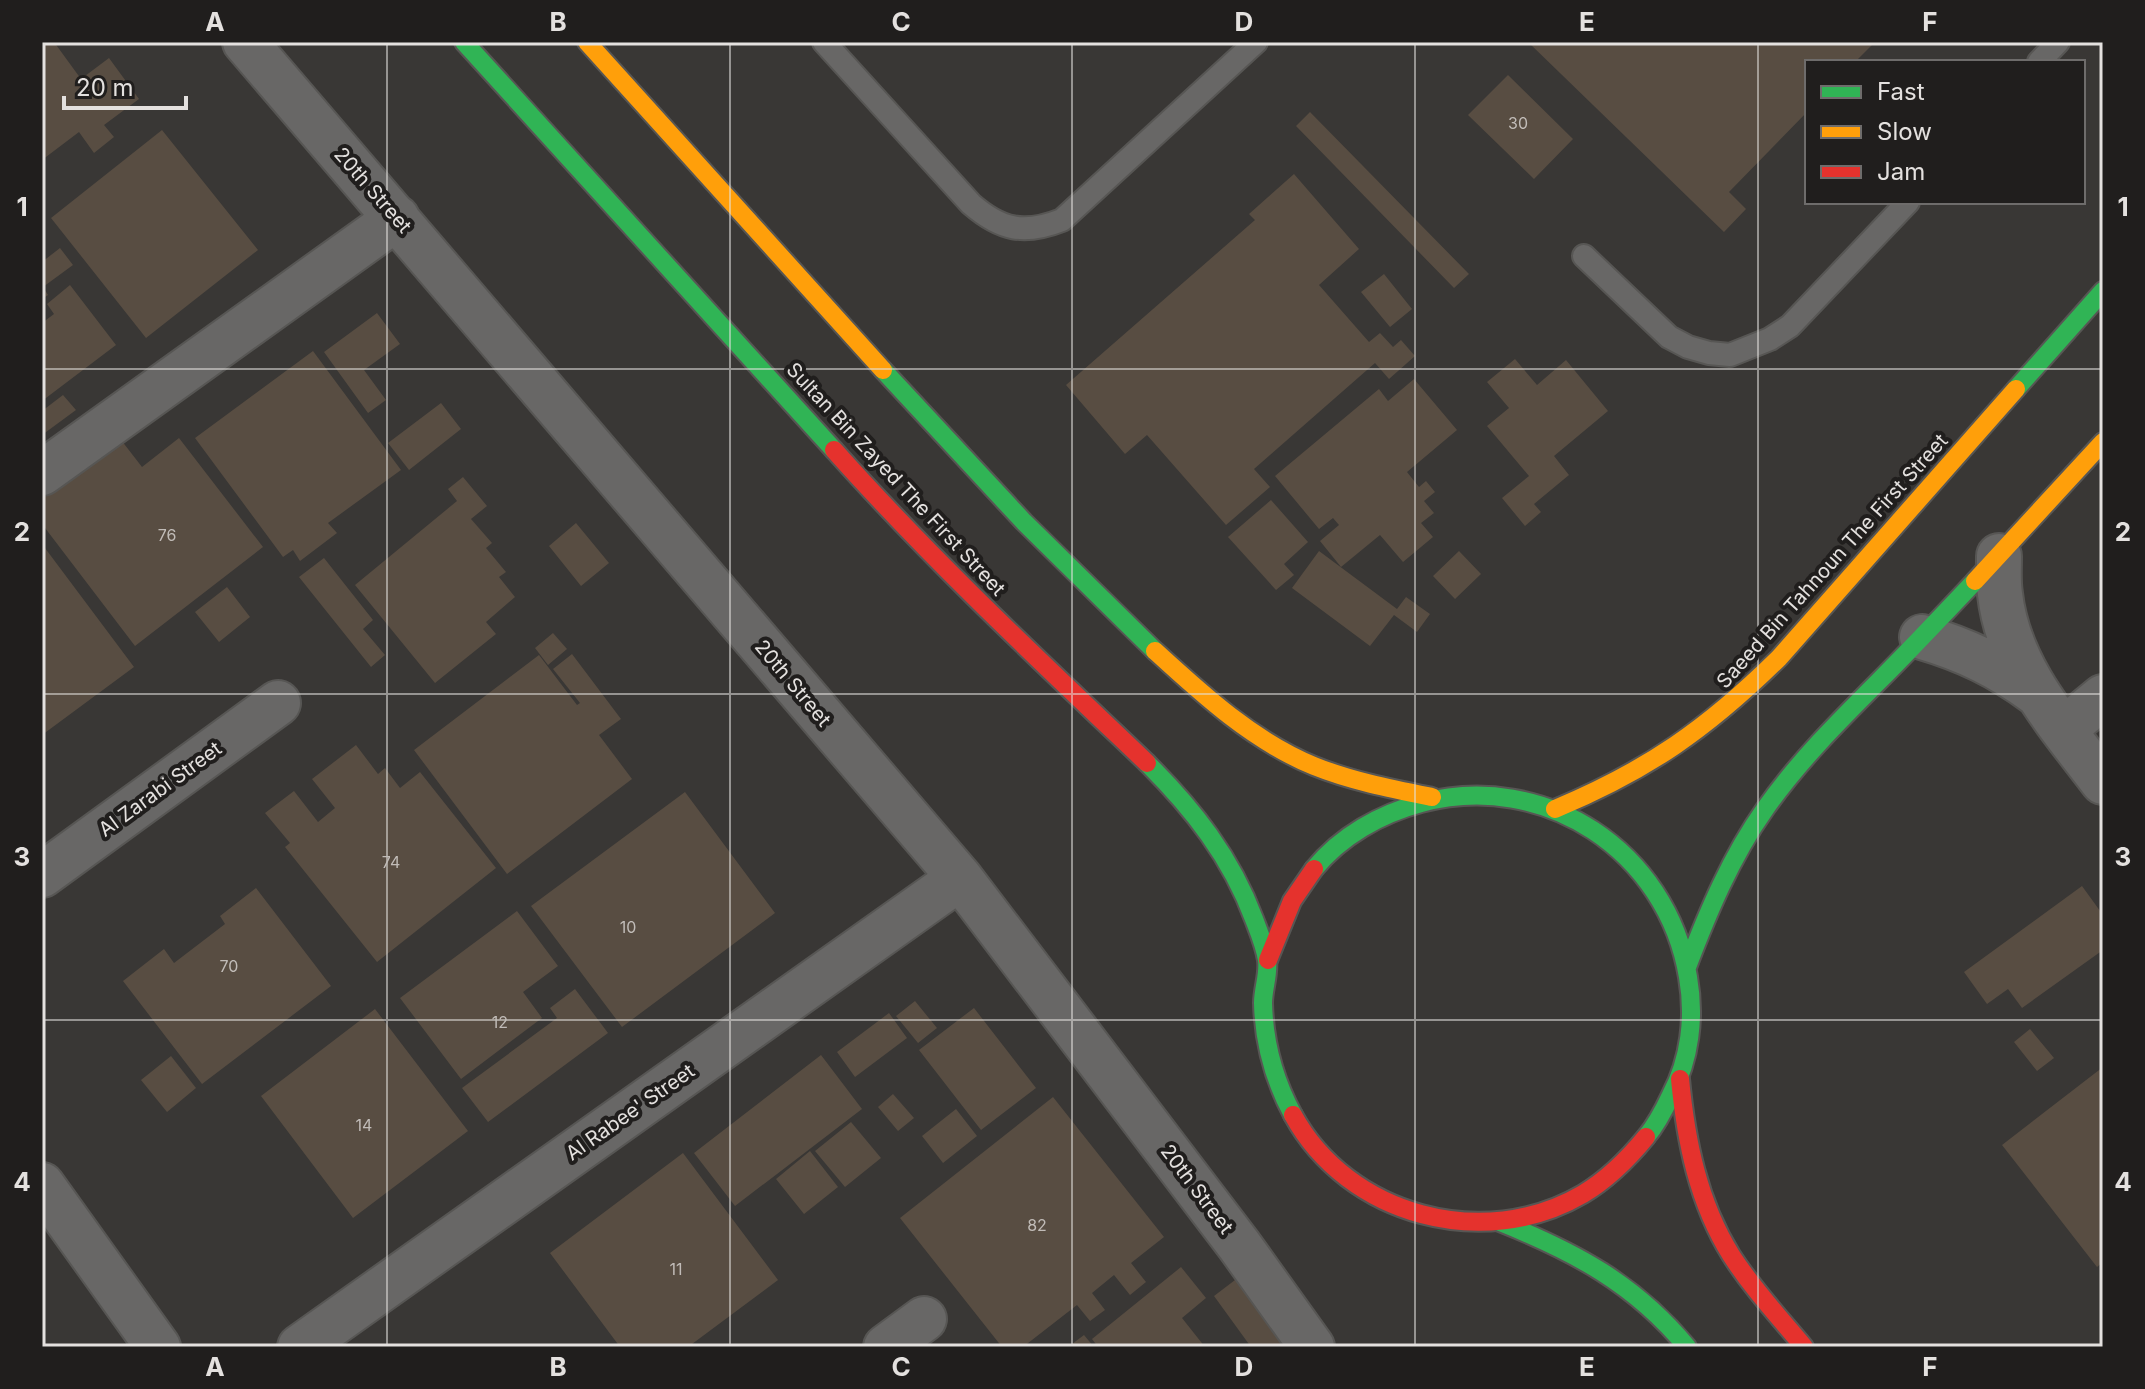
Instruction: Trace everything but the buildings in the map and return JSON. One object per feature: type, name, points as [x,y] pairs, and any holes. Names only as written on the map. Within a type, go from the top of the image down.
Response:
[{"type":"main road","name":"Sultan Bin Zayed The First Street","points":[[464,42],[912,534],[1178,794],[1202,823],[1241,888],[1268,960]]},
{"type":"main road","points":[[587,42],[1021,519],[1149,646],[1195,687],[1236,721],[1282,750],[1330,772],[1382,787],[1435,797]]},
{"type":"main road","name":"Saeed Bin Tahnoun The First Street","points":[[1555,809],[1638,772],[1701,730],[1748,690],[2103,291]]},
{"type":"main road","points":[[1687,967],[1725,876],[1749,833],[1777,793],[1808,754],[1999,556],[2103,442]]},
{"type":"main road","points":[[1475,794],[1516,797],[1555,809],[1593,828],[1627,855],[1654,888],[1675,926],[1687,967],[1691,1004],[1689,1042],[1680,1079],[1659,1122],[1630,1160],[1591,1191],[1548,1212],[1500,1222],[1460,1222],[1419,1215],[1381,1200],[1347,1179],[1317,1151],[1293,1117],[1275,1081],[1266,1041],[1263,1000],[1268,960],[1280,921],[1301,885],[1327,854],[1359,829],[1395,809],[1435,797],[1475,794]]},
{"type":"main road","points":[[1680,1079],[1684,1125],[1694,1170],[1709,1213],[1731,1254],[1804,1347]]},
{"type":"main road","points":[[1500,1222],[1585,1259],[1624,1285],[1659,1315],[1687,1347]]},
{"type":"street","name":"20th Street","points":[[245,42],[960,878],[1239,1245],[1312,1347]]},
{"type":"street","points":[[42,473],[397,218]]},
{"type":"street","points":[[1999,556],[2000,593],[2007,629],[2019,663],[2103,782]]},
{"type":"street","points":[[1922,637],[1983,659],[2038,694]]},
{"type":"street","points":[[2064,729],[2103,697]]},
{"type":"street","name":"Al Zarabi Street","points":[[42,875],[278,703]]},
{"type":"street","name":"Al Rabee' Street","points":[[300,1347],[960,878]]},
{"type":"street","points":[[42,1185],[158,1347]]},
{"type":"street","points":[[886,1347],[924,1319]]},
{"type":"lane","points":[[824,42],[971,204],[986,217],[1023,229],[1043,227],[1062,220],[1256,42]]},
{"type":"lane","points":[[2041,60],[2058,42]]},
{"type":"lane","points":[[1584,256],[1669,337],[1688,347],[1730,355],[1770,339],[1790,326],[1906,204]]},
{"type":"traffic: fast","points":[[464,42],[834,450]]},
{"type":"traffic: fast","points":[[2016,389],[2103,291]]},
{"type":"traffic: fast","points":[[883,370],[1024,522],[1155,651]]},
{"type":"traffic: fast","points":[[1687,967],[1731,866],[1778,792],[1833,727],[1975,581]]},
{"type":"traffic: fast","points":[[1147,763],[1209,835],[1245,896],[1267,960],[1263,1003],[1268,1047],[1275,1075],[1293,1115]]},
{"type":"traffic: fast","points":[[1314,869],[1336,846],[1376,820],[1421,803],[1467,796],[1512,799],[1554,810],[1593,830],[1627,858],[1655,892],[1676,932],[1688,977],[1691,1022],[1687,1052],[1668,1101],[1646,1137]]},
{"type":"traffic: fast","points":[[1500,1222],[1554,1245],[1602,1272],[1646,1305],[1687,1347]]},
{"type":"traffic: slow","points":[[587,42],[883,370]]},
{"type":"traffic: slow","points":[[1555,809],[1619,779],[1675,746],[1753,683],[1779,658],[2016,389]]},
{"type":"traffic: slow","points":[[1975,581],[2103,442]]},
{"type":"traffic: slow","points":[[1155,651],[1230,716],[1292,756],[1342,776],[1432,797]]},
{"type":"traffic: jam","points":[[834,450],[948,570],[1147,763]]},
{"type":"traffic: jam","points":[[1268,960],[1292,901],[1314,869]]},
{"type":"traffic: jam","points":[[1680,1079],[1695,1170],[1710,1214],[1731,1255],[1804,1347]]},
{"type":"traffic: jam","points":[[1293,1115],[1317,1150],[1348,1178],[1383,1200],[1422,1214],[1462,1221],[1504,1220],[1544,1211],[1583,1194],[1617,1168],[1646,1137]]}]
